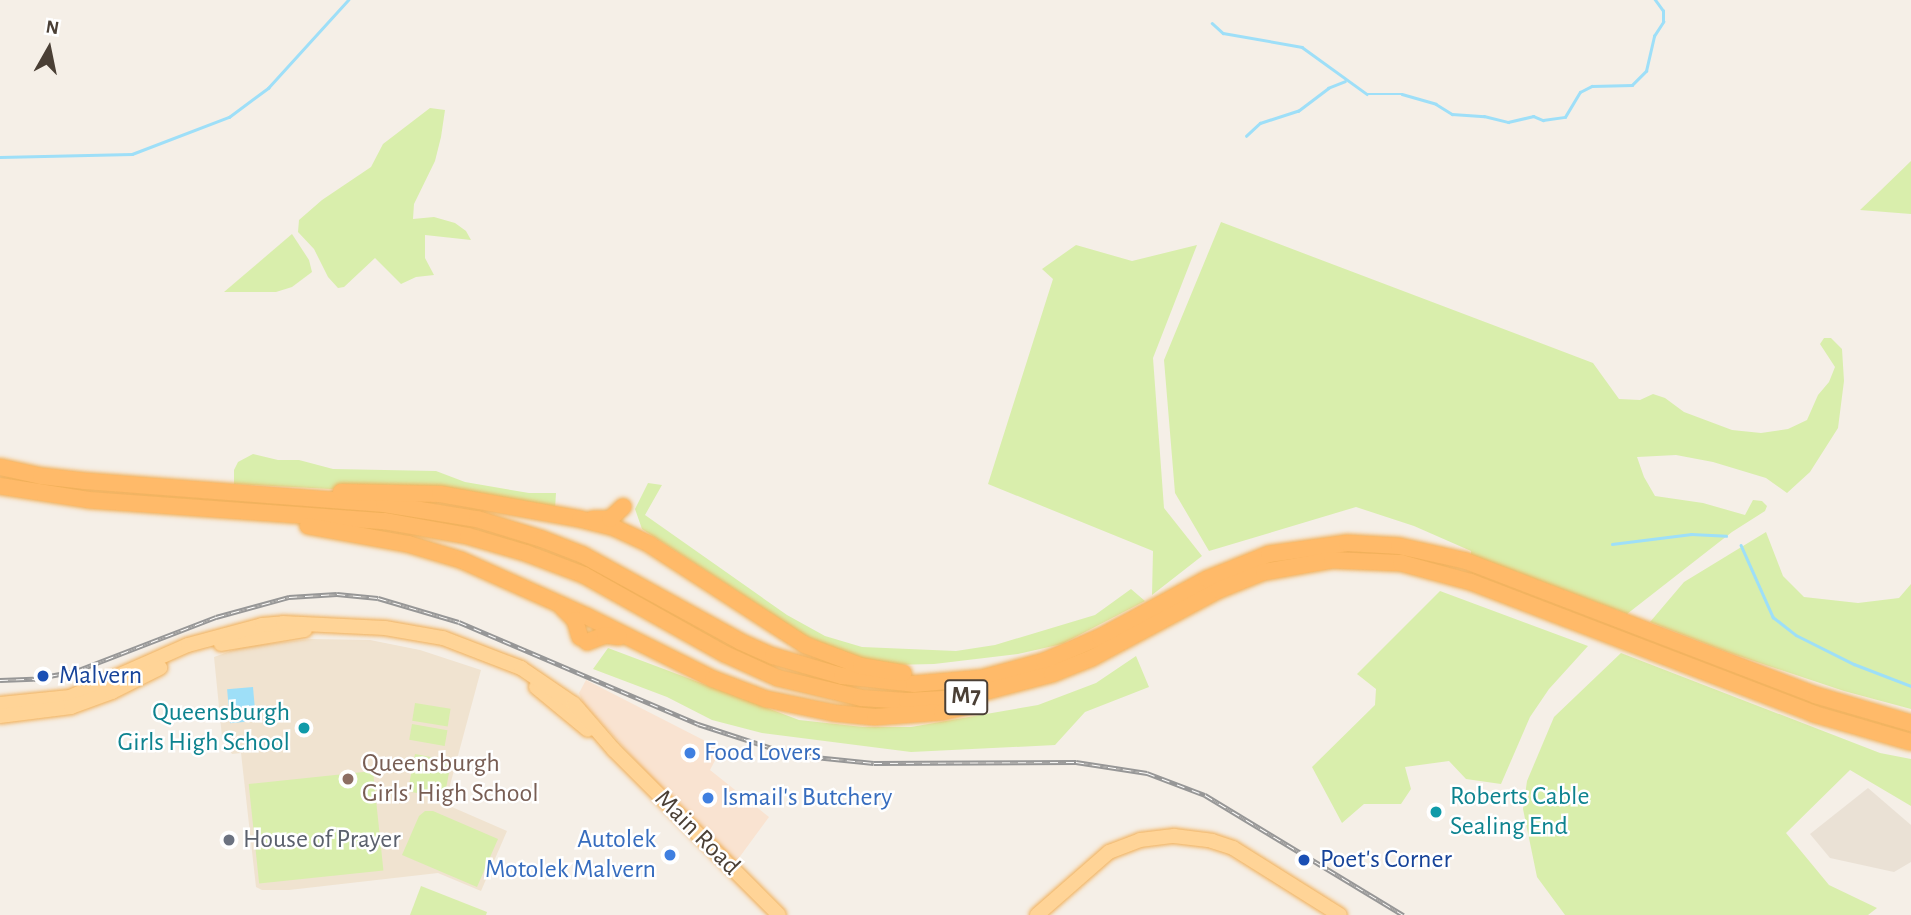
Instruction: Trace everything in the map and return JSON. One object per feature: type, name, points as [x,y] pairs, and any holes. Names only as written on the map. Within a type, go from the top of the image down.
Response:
[{"type":"highway","name":"M7","points":[[0,467],[41,476],[85,481],[428,509],[512,529],[583,555],[741,642],[797,665],[842,676],[914,684],[952,683],[1010,672],[1044,661],[1100,637],[1192,586],[1248,561],[1290,549],[1373,543],[1423,550],[1466,561],[1815,695],[1911,723]]},
{"type":"highway","name":"M7","points":[[0,486],[89,500],[384,521],[468,536],[526,553],[584,575],[766,673],[804,686],[861,698],[935,700],[995,691],[1062,670],[1138,634],[1219,590],[1264,572],[1332,560],[1401,563],[1471,582],[1814,714],[1911,743]]},
{"type":"highway","points":[[0,486],[61,503],[364,534],[461,560],[558,603],[713,679],[766,699],[834,713],[875,717],[942,712],[1012,695],[1107,657],[1138,634]]},
{"type":"highway","points":[[268,495],[379,490],[440,494],[580,519],[615,528],[649,544],[806,645],[861,666],[922,674],[1044,661]]},
{"type":"highway","points":[[580,519],[610,519],[625,510],[633,528],[649,544]]},
{"type":"highway","points":[[558,603],[575,620],[583,640],[605,635],[631,640]]},
{"type":"main road","name":"Main Road","points":[[0,704],[70,696],[108,682],[188,645],[239,629],[283,623],[385,628],[421,633],[480,651],[536,687],[614,750],[779,915]]},
{"type":"main road","name":"Main Road","points":[[0,716],[71,707],[112,692],[213,646],[320,626]]},
{"type":"main road","points":[[1037,915],[1109,852],[1140,840],[1174,836],[1212,841],[1233,848],[1340,915]]},
{"type":"shaded area","name":"Queensburgh Girls' High School","points":[[311,639],[370,640],[420,650],[481,670],[445,804],[507,831],[481,891],[438,873],[289,890],[262,890],[256,887],[241,753],[232,754],[222,737],[214,657],[242,647]]},
{"type":"shaded area","points":[[586,680],[721,749],[710,770],[769,817],[733,866],[583,703],[579,693]]},
{"type":"shaded area","points":[[1868,788],[1911,825],[1911,862],[1894,872],[1830,858],[1810,834]]},
{"type":"green space","points":[[430,108],[445,110],[441,137],[435,161],[414,204],[413,219],[434,217],[455,223],[466,231],[471,240],[425,235],[425,258],[434,275],[416,277],[401,284],[375,258],[344,287],[338,288],[328,277],[314,249],[298,232],[299,220],[322,200],[371,167],[383,144]]},
{"type":"green space","points":[[1911,161],[1911,214],[1860,210],[1880,191]]},
{"type":"green space","points":[[1221,222],[1593,363],[1619,399],[1640,400],[1653,394],[1665,398],[1684,412],[1732,430],[1761,433],[1788,429],[1807,420],[1835,367],[1820,344],[1824,338],[1831,338],[1842,349],[1844,381],[1838,428],[1810,472],[1787,493],[1766,478],[1713,462],[1676,455],[1637,457],[1655,496],[1703,503],[1745,515],[1753,500],[1762,501],[1767,506],[1765,511],[1732,532],[1627,614],[1471,555],[1471,551],[1414,526],[1356,507],[1209,551],[1175,493],[1164,360]]},
{"type":"green space","points":[[292,234],[309,260],[312,272],[292,287],[276,292],[224,292]]},
{"type":"green space","points":[[1076,245],[1132,261],[1197,245],[1153,358],[1164,508],[1202,556],[1152,595],[1153,551],[988,484],[1053,279],[1042,269]]},
{"type":"green space","points":[[253,454],[278,460],[299,460],[333,469],[436,471],[465,482],[529,493],[556,493],[555,509],[401,487],[330,489],[234,484],[234,470],[238,462]]},
{"type":"green space","points":[[648,483],[662,485],[645,515],[787,615],[825,636],[862,647],[956,651],[995,645],[1095,615],[1131,589],[1145,601],[1062,644],[1018,654],[934,664],[890,665],[847,655],[804,635],[642,529],[635,509]]},
{"type":"green space","points":[[1766,532],[1783,576],[1804,597],[1858,603],[1899,598],[1911,584],[1911,709],[1844,691],[1727,652],[1650,622],[1684,582]]},
{"type":"green space","points":[[1440,591],[1588,646],[1549,689],[1530,717],[1501,784],[1466,779],[1449,761],[1405,767],[1411,789],[1401,804],[1364,804],[1342,823],[1312,767],[1375,705],[1376,689],[1357,674]]},
{"type":"green space","points":[[608,648],[799,720],[863,727],[911,727],[1038,705],[1096,683],[1136,656],[1149,687],[1085,712],[1055,745],[911,752],[762,733],[712,720],[667,697],[593,669]]},
{"type":"green space","points":[[1621,653],[1880,753],[1911,759],[1911,806],[1850,770],[1786,833],[1829,885],[1877,908],[1868,915],[1565,915],[1537,877],[1523,809],[1527,781],[1554,717]]},
{"type":"green space","points":[[415,703],[451,709],[448,726],[412,721]]},
{"type":"green space","points":[[412,724],[447,730],[445,746],[409,740]]},
{"type":"green space","points":[[415,754],[451,761],[444,798],[408,791]]},
{"type":"green space","points":[[373,771],[383,870],[259,884],[249,784]]},
{"type":"green space","points":[[425,811],[433,811],[498,839],[477,887],[402,855],[419,816]]},
{"type":"green space","points":[[421,886],[487,912],[486,915],[410,915]]},
{"type":"water","points":[[253,687],[256,721],[230,723],[227,689]]},
{"type":"waterway","points":[[0,157],[132,154],[229,117],[268,88],[348,0]]},
{"type":"waterway","points":[[1212,23],[1223,33],[1302,47],[1367,94],[1402,94],[1436,104],[1452,114],[1484,116],[1508,122],[1533,116],[1543,120],[1565,117],[1580,92],[1592,86],[1632,85],[1646,71],[1654,36],[1663,22],[1663,11],[1655,0]]},
{"type":"waterway","points":[[1246,136],[1260,123],[1298,111],[1328,88],[1345,81]]},
{"type":"waterway","points":[[1612,544],[1691,534],[1726,536]]},
{"type":"waterway","points":[[1741,545],[1773,617],[1796,635],[1854,664],[1911,686]]},
{"type":"railway","points":[[0,680],[33,679],[76,671],[216,617],[289,597],[337,594],[378,598],[459,622],[698,724],[772,748],[815,757],[874,763],[1076,762],[1147,773],[1205,795],[1403,915]]},
{"type":"place","name":"Malvern","points":[[43,676]]},
{"type":"place","name":"Queensburgh Girls High School","points":[[304,728]]},
{"type":"place","name":"Food Lovers","points":[[690,753]]},
{"type":"place","name":"Queensburgh Girls' High School","points":[[348,779]]},
{"type":"place","name":"Ismail's Butchery","points":[[708,798]]},
{"type":"place","name":"Roberts Cable Sealing End","points":[[1436,812]]},
{"type":"place","name":"House of Prayer","points":[[229,840]]},
{"type":"place","name":"Autolek Motolek Malvern","points":[[670,855]]},
{"type":"place","name":"Poet's Corner","points":[[1304,860]]}]
